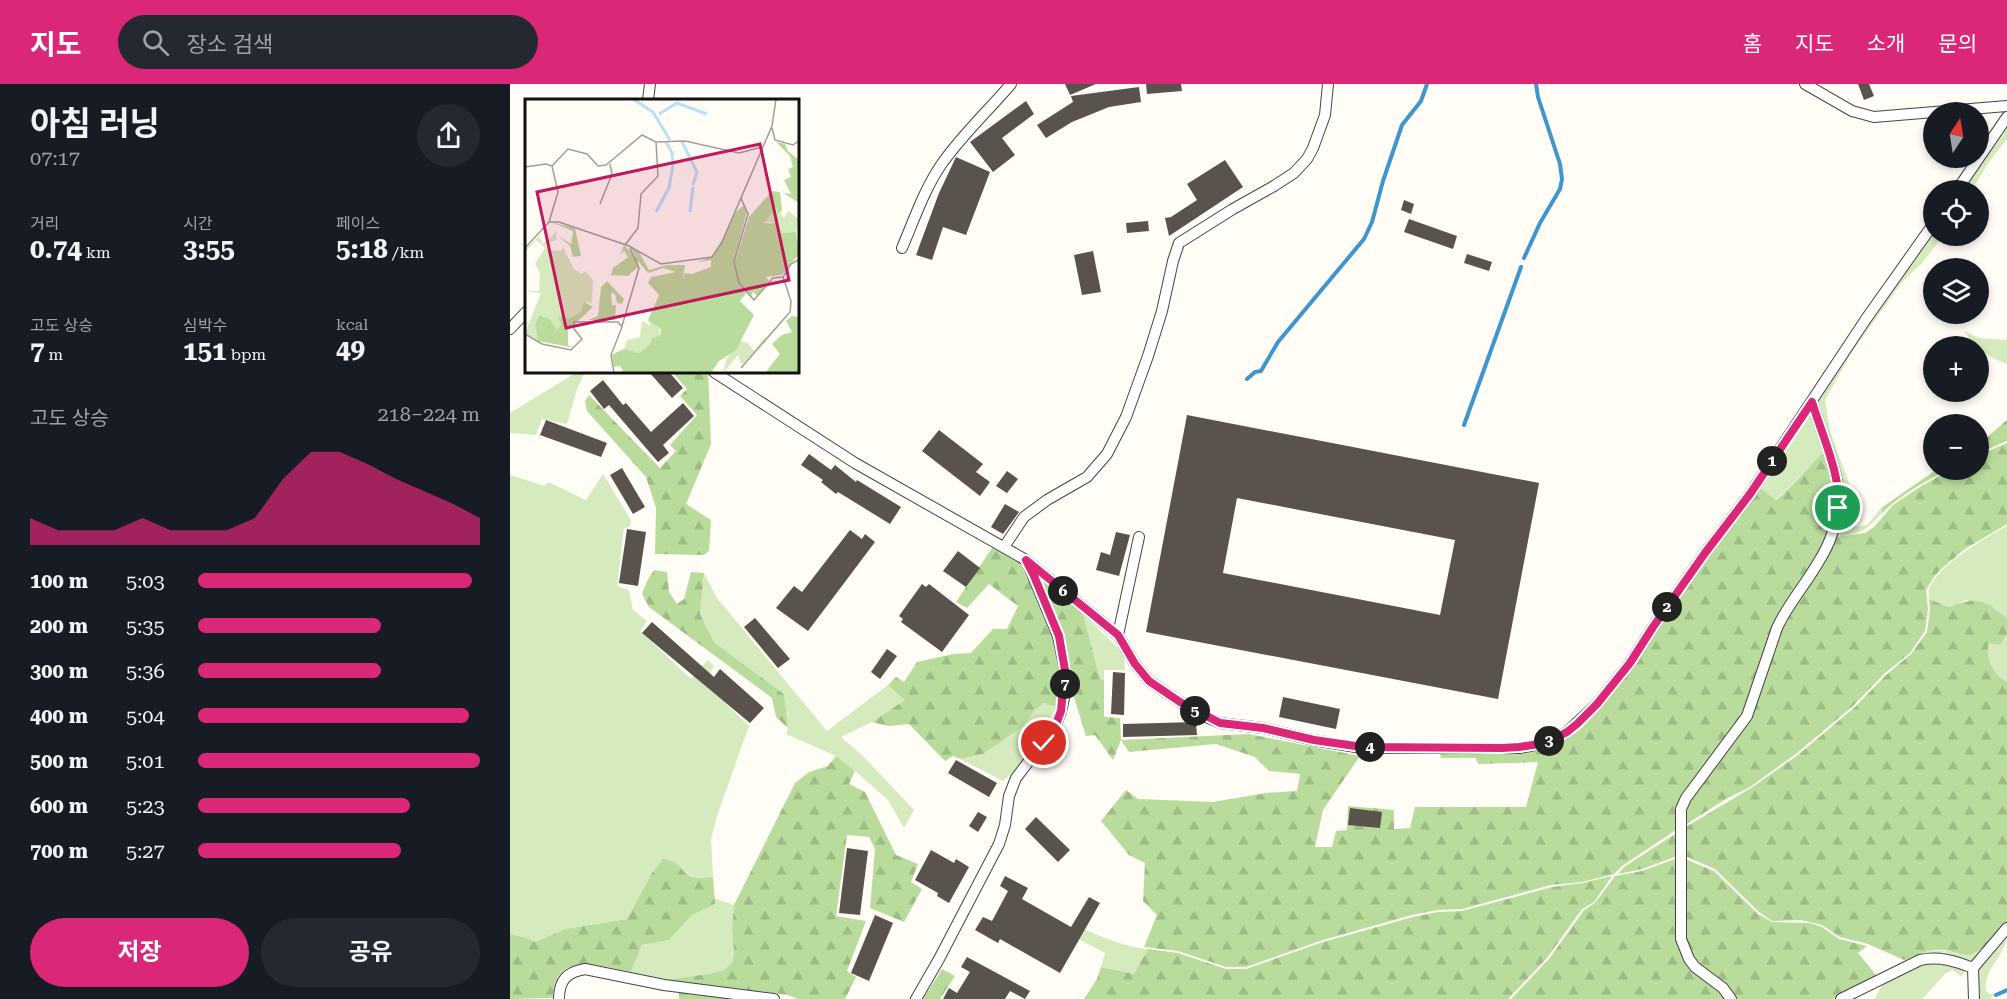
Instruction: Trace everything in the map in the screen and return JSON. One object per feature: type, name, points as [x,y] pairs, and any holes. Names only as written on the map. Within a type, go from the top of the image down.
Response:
[{"type":"street","points":[[648,99],[650,84]]},
{"type":"street","points":[[902,248],[931,181],[941,165],[1011,84]]},
{"type":"street","points":[[1004,547],[1024,517],[1047,500],[1087,477],[1107,454],[1126,417],[1148,356],[1162,312],[1179,243],[1294,173],[1313,148],[1325,116],[1328,84]]},
{"type":"street","points":[[1805,84],[1852,111],[1874,117],[2007,106]]},
{"type":"street","points":[[1964,180],[2007,117]]},
{"type":"street","points":[[717,374],[855,464],[1026,560],[1118,635],[1135,664],[1149,681],[1180,702],[1220,723],[1263,728],[1314,740],[1362,747],[1519,747],[1546,743],[1567,732],[1597,704],[1630,663],[1705,553],[1750,494],[1866,319],[1923,239]]},
{"type":"street","points":[[510,329],[525,313]]},
{"type":"street","points":[[1731,999],[1723,988],[1695,968],[1689,960],[1681,939],[1681,809],[1686,798],[1747,716],[1777,628],[1786,610],[1820,560],[1832,534],[1839,492],[1812,402]]},
{"type":"street","points":[[1118,635],[1139,537]]},
{"type":"street","points":[[916,999],[999,844],[1005,825],[1009,796],[1016,778],[1055,727],[1061,711],[1065,682],[1063,652],[1059,636],[1026,560]]},
{"type":"street","points":[[1974,999],[1973,968],[2007,928]]},
{"type":"street","points":[[1841,999],[1920,960],[1948,959],[1973,968]]},
{"type":"street","points":[[559,999],[559,990],[566,975],[585,969],[664,985],[774,999]]},
{"type":"green space","points":[[2007,124],[2007,139],[1989,162],[1989,150]]},
{"type":"green space","points":[[1976,168],[1985,168],[1978,180],[1968,180]]},
{"type":"green space","points":[[1923,245],[1935,246],[1903,281],[1852,352],[1825,400],[1830,431],[1851,489],[1848,523],[1851,527],[1867,525],[1881,508],[1882,513],[1872,523],[1855,533],[1841,536],[1838,534],[1844,495],[1818,400]]},
{"type":"green space","points":[[2007,338],[2007,364],[1989,355],[1989,339],[2005,340]]},
{"type":"green space","points":[[574,374],[584,374],[577,389],[567,424],[542,419],[536,435],[510,433],[510,413]]},
{"type":"green space","points":[[674,374],[708,374],[711,444],[686,504],[711,520],[709,551],[704,555],[655,554],[656,508],[646,477],[587,411],[585,401],[589,395],[660,468],[676,451],[670,445],[697,415],[680,396],[687,389]]},
{"type":"green space","points":[[1808,412],[1812,414],[1824,452],[1775,500],[1759,487]]},
{"type":"green space","points":[[2007,420],[2007,441],[1989,449],[1989,435]]},
{"type":"green space","points":[[2007,443],[2007,524],[1965,549],[1934,577],[1926,590],[1928,609],[1925,631],[1910,653],[1885,673],[1853,706],[1797,753],[1750,787],[1685,825],[1685,808],[1698,786],[1734,743],[1745,726],[1783,620],[1835,537],[1865,533],[1874,527],[1893,505],[1932,480],[1989,480],[1989,451]]},
{"type":"green space","points":[[1824,452],[1835,492],[1833,518],[1823,546],[1805,577],[1743,715],[1679,801],[1676,830],[1622,866],[1614,874],[1582,882],[1551,885],[1462,909],[1438,910],[1412,915],[1323,940],[1246,967],[1226,967],[1178,951],[1144,947],[1157,915],[1143,901],[1145,863],[1129,855],[1101,821],[1126,790],[1138,799],[1213,802],[1266,793],[1297,791],[1300,774],[1269,771],[1255,757],[1216,744],[1129,752],[1121,740],[1249,734],[1360,756],[1323,810],[1315,847],[1332,847],[1336,831],[1347,830],[1348,806],[1394,810],[1394,829],[1410,828],[1415,807],[1526,807],[1538,762],[1478,764],[1476,758],[1441,758],[1440,753],[1520,752],[1549,748],[1561,741],[1636,663],[1684,590],[1759,487],[1776,500]]},
{"type":"green space","points":[[603,474],[631,520],[630,527],[624,528],[617,586],[629,590],[633,610],[647,621],[640,631],[691,679],[708,660],[714,666],[704,682],[749,726],[711,839],[713,877],[698,877],[684,871],[652,873],[627,919],[565,929],[535,942],[510,934],[510,475],[545,486],[548,482],[586,500]]},
{"type":"green space","points":[[1923,479],[1929,480],[1897,500],[1882,513],[1881,508]]},
{"type":"green space","points":[[2007,526],[2007,618],[1996,609],[1966,600],[1949,607],[1929,599],[1929,589],[1941,571],[1963,553]]},
{"type":"green space","points":[[994,545],[1024,563],[1057,640],[1061,665],[1056,707],[1044,703],[1035,710],[1022,727],[983,754],[960,759],[953,756],[945,761],[909,724],[888,726],[872,722],[905,700],[888,685],[896,677],[904,682],[917,662],[953,654],[971,653],[993,629],[1007,629],[1018,606],[989,584],[967,608],[956,602]]},
{"type":"green space","points":[[654,570],[667,572],[669,592],[677,604],[684,599],[691,572],[704,573],[700,614],[714,642],[784,694],[788,728],[776,717],[772,698],[649,607],[642,594]]},
{"type":"green space","points":[[704,573],[717,598],[827,731],[888,685],[906,700],[872,722],[841,737],[864,757],[914,810],[904,828],[888,800],[855,771],[836,756],[786,734],[788,728],[784,694],[714,642],[700,614]]},
{"type":"green space","points":[[1041,576],[1083,614],[1100,679],[1104,680],[1104,717],[1120,718],[1121,740],[1113,760],[1095,735],[1086,736],[1037,577]]},
{"type":"green space","points":[[1929,599],[1949,607],[1966,601],[1980,601],[2007,618],[2007,635],[2000,645],[1989,643],[1988,655],[1991,666],[2007,682],[2007,923],[1987,944],[1972,954],[1934,950],[1904,960],[1868,944],[1840,937],[1822,925],[1801,920],[1772,921],[1759,912],[1715,869],[1685,856],[1684,828],[1751,788],[1798,755],[1855,707],[1886,675],[1911,654],[1927,632]]},
{"type":"green space","points":[[1083,614],[1124,654],[1125,670],[1104,670],[1104,680],[1100,679]]},
{"type":"green space","points":[[2007,635],[2007,682],[1991,666],[1988,649],[1989,643],[2005,639]]},
{"type":"green space","points":[[1044,703],[1056,707],[1051,718],[1027,756],[1003,781],[960,759],[983,754],[1022,727],[1035,710]]},
{"type":"green space","points":[[836,756],[855,771],[849,784],[865,792],[896,855],[918,864],[911,882],[922,889],[904,922],[870,908],[875,849],[869,837],[847,835],[836,916],[866,921],[847,971],[856,977],[845,999],[798,999],[788,995],[665,980],[709,974],[724,970],[732,963],[734,905],[795,783],[809,772],[828,766]]},
{"type":"green space","points":[[1675,834],[1675,857],[1642,869],[1618,874],[1624,867]]},
{"type":"green space","points":[[663,859],[674,862],[693,877],[713,877],[715,904],[692,915],[669,940],[642,945],[631,972],[593,965],[570,967],[561,973],[555,983],[553,998],[510,999],[510,934],[535,942],[565,929],[627,919],[652,873]]},
{"type":"green space","points":[[1675,859],[1677,940],[1727,999],[1511,999],[1549,959],[1584,910],[1595,903],[1615,876],[1642,871]]},
{"type":"green space","points":[[1685,859],[1714,871],[1758,914],[1772,922],[1809,923],[1822,927],[1839,939],[1867,946],[1858,953],[1877,976],[1833,999],[1736,999],[1723,982],[1700,966],[1690,953],[1684,913]]},
{"type":"green space","points":[[1612,876],[1594,902],[1582,909],[1547,958],[1508,999],[1084,999],[1097,979],[1101,967],[1134,974],[1148,949],[1178,953],[1226,969],[1246,969],[1323,942],[1413,917],[1438,912],[1462,911],[1552,887]]},
{"type":"green space","points":[[714,898],[734,905],[732,963],[724,970],[709,974],[665,980],[631,972],[642,945],[669,940],[692,915],[715,904]]},
{"type":"green space","points":[[2007,923],[2007,926],[1974,961],[1943,952],[1904,960],[1933,951],[1947,951],[1963,955],[1999,932]]},
{"type":"green space","points":[[1084,929],[1123,944],[1148,949],[1134,974],[1101,967],[1105,953],[1078,939]]},
{"type":"green space","points":[[2007,934],[2003,949],[1991,968],[1986,983],[1986,991],[1995,994],[1990,999],[1978,999],[1976,974]]},
{"type":"green space","points":[[1944,961],[1965,970],[1962,977],[1953,970],[1946,973],[1922,999],[1875,999],[1881,987],[1894,975],[1919,966]]},
{"type":"green space","points":[[942,969],[955,976],[940,999],[923,999]]},
{"type":"green space","points":[[679,993],[743,999],[679,999]]},
{"type":"building","points":[[1065,84],[1096,84],[1070,95]]},
{"type":"building","points":[[1146,84],[1181,84],[1182,91],[1147,94]]},
{"type":"building","points":[[1858,84],[1869,84],[1874,96],[1864,100]]},
{"type":"building","points":[[1139,87],[1141,102],[1109,107],[1072,122],[1046,138],[1037,125],[1073,102],[1071,96]]},
{"type":"building","points":[[1026,101],[1034,114],[1002,138],[1015,155],[993,172],[970,142]]},
{"type":"building","points":[[956,157],[990,172],[966,235],[943,227],[932,260],[916,255],[939,193]]},
{"type":"building","points":[[1225,160],[1243,187],[1169,236],[1165,218],[1171,217],[1197,200],[1187,184]]},
{"type":"building","points":[[1404,200],[1414,204],[1411,214],[1401,210]]},
{"type":"building","points":[[1409,219],[1457,236],[1453,249],[1404,232]]},
{"type":"building","points":[[1148,221],[1149,231],[1127,233],[1126,223]]},
{"type":"building","points":[[1093,251],[1101,292],[1082,295],[1074,255]]},
{"type":"building","points":[[1467,254],[1492,262],[1489,271],[1464,263]]},
{"type":"building","points":[[651,374],[671,374],[683,388],[672,398]]},
{"type":"building","points":[[603,380],[623,405],[626,403],[651,432],[683,403],[694,416],[663,445],[669,453],[658,462],[609,405],[604,409],[590,391]]},
{"type":"building","points":[[1187,415],[1539,483],[1498,699],[1146,632]],"holes":[[[1237,498],[1455,540],[1440,615],[1223,573]]]},
{"type":"building","points":[[546,420],[607,443],[601,457],[540,435]]},
{"type":"building","points":[[939,430],[983,464],[976,472],[990,482],[980,496],[922,451]]},
{"type":"building","points":[[809,454],[831,470],[835,465],[856,482],[857,480],[901,507],[890,524],[838,492],[836,494],[821,482],[823,480],[801,465]]},
{"type":"building","points":[[622,468],[645,507],[633,514],[610,475]]},
{"type":"building","points":[[1007,471],[1018,479],[1007,493],[996,486]]},
{"type":"building","points":[[1005,504],[1019,512],[1003,534],[991,527]]},
{"type":"building","points":[[627,529],[646,532],[638,586],[619,583]]},
{"type":"building","points":[[850,530],[862,539],[865,534],[875,542],[808,631],[776,608],[794,586],[802,592]]},
{"type":"building","points":[[1116,532],[1130,535],[1119,576],[1096,570],[1101,552],[1110,555]]},
{"type":"building","points":[[958,551],[980,568],[966,587],[943,571]]},
{"type":"building","points":[[922,584],[926,587],[929,584],[969,615],[942,652],[901,622],[903,619],[899,616]]},
{"type":"building","points":[[755,618],[790,659],[778,668],[744,627]]},
{"type":"building","points":[[652,622],[714,677],[720,669],[764,708],[750,723],[642,633]]},
{"type":"building","points":[[887,649],[897,656],[880,679],[871,672]]},
{"type":"building","points":[[1113,672],[1125,673],[1124,715],[1111,714]]},
{"type":"building","points":[[1283,697],[1340,709],[1336,729],[1279,717]]},
{"type":"building","points":[[1196,722],[1197,735],[1123,737],[1123,724]]},
{"type":"building","points":[[956,760],[997,783],[989,797],[948,773]]},
{"type":"building","points":[[1350,808],[1382,812],[1380,828],[1348,825]]},
{"type":"building","points":[[978,812],[987,817],[978,832],[969,826]]},
{"type":"building","points":[[1036,817],[1070,850],[1058,862],[1025,829]]},
{"type":"building","points":[[847,848],[868,851],[860,915],[839,913]]},
{"type":"building","points":[[931,850],[954,863],[956,859],[969,867],[949,903],[937,896],[938,893],[915,880]]},
{"type":"building","points":[[1005,876],[1028,888],[1022,899],[1071,927],[1089,897],[1100,903],[1060,973],[1000,939],[998,943],[975,930],[983,917],[992,921],[1008,891],[1000,886]]},
{"type":"building","points":[[875,915],[893,923],[869,981],[851,973]]},
{"type":"building","points":[[967,957],[1030,991],[1025,999],[1010,991],[1005,999],[943,999],[949,988],[957,993],[970,972],[961,967]]},
{"type":"waterway","points":[[1247,379],[1255,372],[1261,371],[1278,342],[1364,239],[1372,222],[1402,125],[1421,101],[1427,84]]},
{"type":"waterway","points":[[1524,258],[1540,223],[1560,189],[1562,179],[1560,164],[1538,97],[1536,84]]},
{"type":"waterway","points":[[1464,425],[1521,267]]},
{"type":"waterway","points":[[1996,995],[2007,990]]},
{"type":"route","points":[[1044,743],[1055,727],[1061,711],[1065,670],[1059,636],[1026,560],[1118,635],[1135,664],[1149,681],[1180,702],[1220,723],[1263,728],[1314,740],[1362,747],[1519,747],[1546,743],[1567,732],[1597,704],[1630,663],[1812,402],[1837,483],[1838,508]]}]
